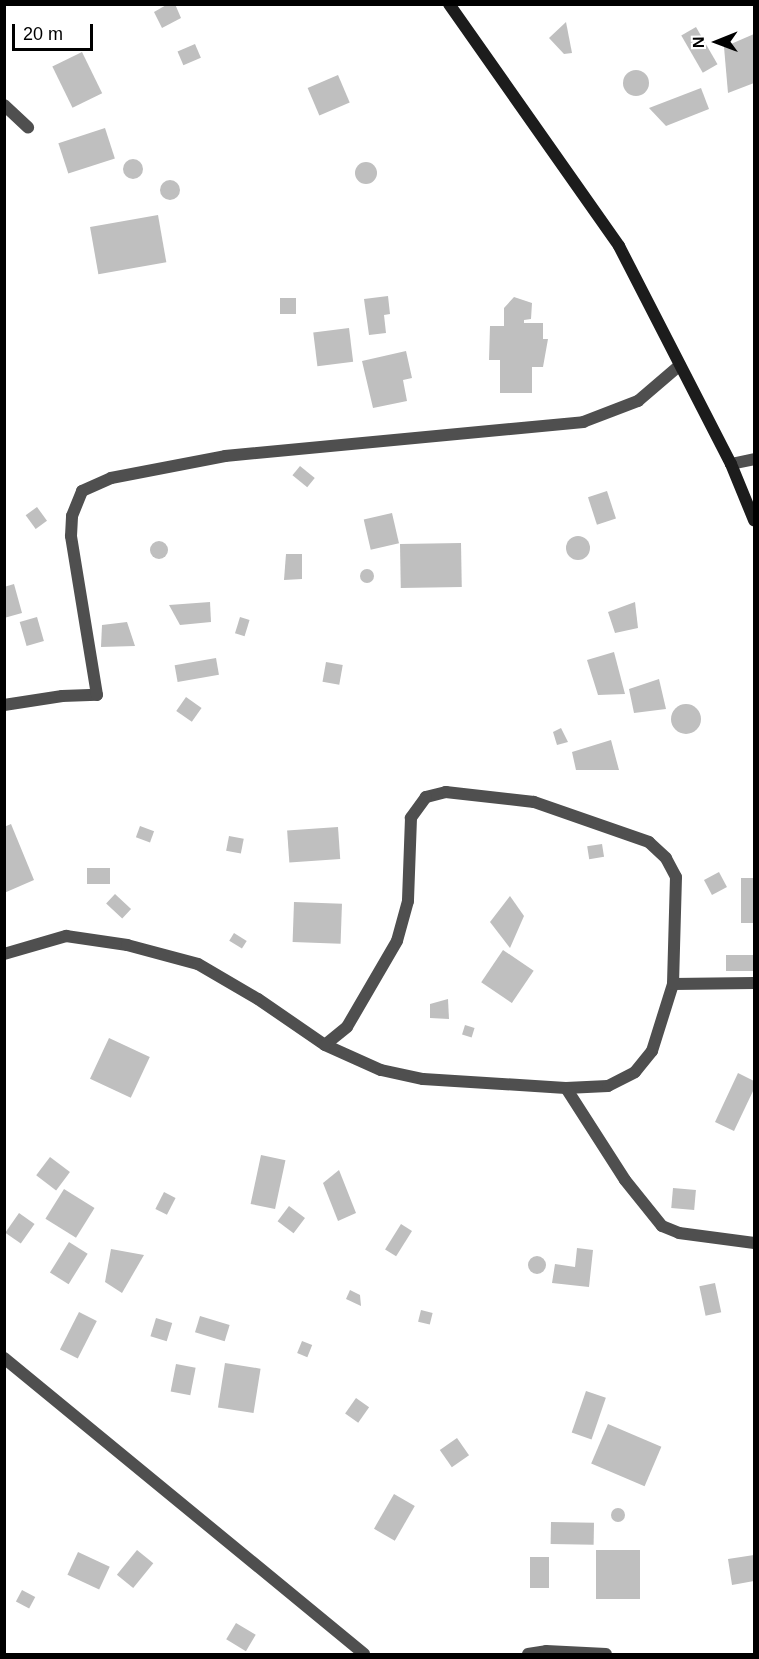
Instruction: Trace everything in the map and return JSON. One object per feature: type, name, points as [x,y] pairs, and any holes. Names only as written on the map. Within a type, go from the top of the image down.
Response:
[{"type":"street","points":[[449,4],[619,246],[731,464],[754,520]]},
{"type":"street","points":[[4,105],[28,127]]},
{"type":"street","points":[[4,705],[62,696],[97,694],[71,536],[72,516],[82,491],[111,478],[225,456],[583,422],[638,401],[680,365]]},
{"type":"street","points":[[731,464],[754,459]]},
{"type":"street","points":[[4,954],[66,936],[127,945],[198,964],[325,1045],[381,1070],[423,1079],[566,1088],[608,1086],[635,1072],[652,1051],[673,984],[676,877],[666,858],[649,842],[534,802],[446,792],[426,797],[411,818],[408,901],[398,941],[347,1027],[325,1045]]},
{"type":"street","points":[[673,984],[754,983]]},
{"type":"street","points":[[566,1088],[626,1180],[662,1226],[680,1233],[754,1243]]},
{"type":"street","points":[[4,1358],[364,1654]]},
{"type":"street","points":[[528,1654],[546,1651],[606,1654]]},
{"type":"building","points":[[168,4],[175,4],[181,18],[162,28],[154,12]]},
{"type":"building","points":[[566,22],[572,53],[564,54],[549,38]]},
{"type":"building","points":[[696,27],[718,64],[703,73],[681,36]]},
{"type":"building","points":[[754,34],[754,83],[728,93],[724,47]]},
{"type":"building","points":[[195,44],[201,58],[183,65],[178,51]]},
{"type":"building","points":[[82,52],[102,93],[73,108],[52,66]]},
{"type":"building","points":[[636,70],[645,74],[649,83],[645,92],[636,96],[627,92],[623,83],[627,74]]},
{"type":"building","points":[[338,75],[350,103],[319,116],[308,88]]},
{"type":"building","points":[[701,88],[709,109],[666,126],[649,108]]},
{"type":"building","points":[[105,128],[115,158],[68,174],[58,143]]},
{"type":"building","points":[[133,159],[140,162],[143,169],[140,176],[133,179],[126,176],[123,169],[126,162]]},
{"type":"building","points":[[366,162],[374,165],[377,173],[374,181],[366,184],[358,181],[355,173],[358,165]]},
{"type":"building","points":[[166,180],[174,180],[180,186],[180,194],[174,200],[166,200],[160,194],[160,186]]},
{"type":"building","points":[[158,215],[166,262],[98,274],[90,227]]},
{"type":"building","points":[[388,296],[390,314],[384,315],[386,333],[369,335],[364,299]]},
{"type":"building","points":[[514,297],[532,303],[531,319],[524,320],[524,323],[543,323],[543,339],[548,339],[543,367],[532,367],[532,393],[500,393],[500,360],[489,360],[490,326],[504,326],[504,308]]},
{"type":"building","points":[[280,298],[296,298],[296,314],[280,314]]},
{"type":"building","points":[[349,328],[353,362],[317,366],[313,332]]},
{"type":"building","points":[[406,351],[412,378],[403,380],[407,401],[373,408],[362,361]]},
{"type":"building","points":[[300,466],[315,478],[307,487],[292,475]]},
{"type":"building","points":[[607,491],[616,519],[597,525],[588,497]]},
{"type":"building","points":[[37,507],[47,521],[36,529],[26,515]]},
{"type":"building","points":[[392,513],[399,543],[371,550],[364,520]]},
{"type":"building","points":[[578,536],[587,539],[590,548],[587,557],[578,560],[569,557],[566,548],[569,539]]},
{"type":"building","points":[[159,541],[165,544],[168,550],[165,556],[159,559],[153,556],[150,550],[153,544]]},
{"type":"building","points":[[461,543],[462,587],[401,588],[400,544]]},
{"type":"building","points":[[286,554],[302,554],[302,579],[284,580]]},
{"type":"building","points":[[367,569],[372,571],[374,576],[372,581],[367,583],[362,581],[360,576],[362,571]]},
{"type":"building","points":[[14,584],[22,613],[4,618],[4,587]]},
{"type":"building","points":[[210,602],[211,622],[180,625],[169,605]]},
{"type":"building","points":[[635,602],[638,628],[615,633],[608,612]]},
{"type":"building","points":[[37,617],[44,641],[27,646],[20,622]]},
{"type":"building","points":[[240,617],[250,620],[245,636],[235,633]]},
{"type":"building","points":[[127,622],[135,646],[101,647],[102,625]]},
{"type":"building","points":[[614,652],[625,694],[598,695],[587,660]]},
{"type":"building","points":[[216,658],[219,675],[178,682],[175,665]]},
{"type":"building","points":[[326,662],[343,665],[339,685],[323,682]]},
{"type":"building","points":[[659,679],[666,709],[634,713],[629,689]]},
{"type":"building","points":[[186,697],[202,708],[192,722],[176,711]]},
{"type":"building","points":[[686,704],[697,708],[701,719],[697,730],[686,734],[675,730],[671,719],[675,708]]},
{"type":"building","points":[[561,728],[568,742],[557,745],[553,732]]},
{"type":"building","points":[[611,740],[619,770],[576,770],[572,752]]},
{"type":"building","points":[[11,824],[34,880],[4,893],[4,827]]},
{"type":"building","points":[[140,826],[154,831],[150,842],[136,837]]},
{"type":"building","points":[[338,827],[340,859],[289,862],[287,831]]},
{"type":"building","points":[[229,836],[244,839],[241,854],[226,851]]},
{"type":"building","points":[[602,844],[604,857],[589,859],[587,846]]},
{"type":"building","points":[[87,868],[110,868],[110,884],[87,884]]},
{"type":"building","points":[[719,872],[727,887],[712,895],[704,880]]},
{"type":"building","points":[[741,878],[754,878],[754,923],[741,923]]},
{"type":"building","points":[[115,894],[131,909],[122,919],[106,904]]},
{"type":"building","points":[[510,896],[524,916],[510,948],[490,922]]},
{"type":"building","points":[[294,902],[342,904],[341,944],[293,942]]},
{"type":"building","points":[[234,933],[247,941],[242,949],[229,941]]},
{"type":"building","points":[[503,950],[534,971],[512,1003],[481,982]]},
{"type":"building","points":[[726,955],[754,955],[754,971],[726,971]]},
{"type":"building","points":[[448,999],[449,1019],[430,1018],[430,1004]]},
{"type":"building","points":[[465,1025],[475,1028],[472,1037],[462,1035]]},
{"type":"building","points":[[109,1038],[150,1057],[131,1098],[90,1079]]},
{"type":"building","points":[[738,1073],[754,1081],[754,1089],[734,1131],[715,1122]]},
{"type":"building","points":[[261,1155],[285,1160],[275,1209],[251,1204]]},
{"type":"building","points":[[50,1157],[70,1172],[56,1190],[36,1175]]},
{"type":"building","points":[[339,1170],[356,1213],[338,1221],[323,1183]]},
{"type":"building","points":[[673,1188],[696,1190],[694,1210],[671,1208]]},
{"type":"building","points":[[64,1189],[95,1208],[76,1238],[45,1219]]},
{"type":"building","points":[[164,1192],[176,1198],[167,1215],[155,1209]]},
{"type":"building","points":[[289,1206],[305,1218],[294,1233],[278,1221]]},
{"type":"building","points":[[19,1213],[35,1224],[21,1244],[5,1233]]},
{"type":"building","points":[[401,1224],[412,1231],[396,1256],[385,1249]]},
{"type":"building","points":[[69,1242],[88,1254],[69,1284],[50,1273]]},
{"type":"building","points":[[577,1248],[593,1250],[589,1287],[552,1283],[555,1264],[575,1267]]},
{"type":"building","points":[[111,1249],[144,1255],[122,1293],[105,1282]]},
{"type":"building","points":[[533,1256],[541,1256],[546,1261],[544,1272],[533,1274],[528,1269],[528,1261]]},
{"type":"building","points":[[715,1283],[721,1312],[706,1316],[699,1286]]},
{"type":"building","points":[[350,1290],[360,1295],[361,1306],[346,1299]]},
{"type":"building","points":[[421,1310],[433,1313],[430,1325],[418,1322]]},
{"type":"building","points":[[79,1312],[97,1321],[78,1359],[60,1349]]},
{"type":"building","points":[[200,1316],[230,1325],[225,1341],[195,1332]]},
{"type":"building","points":[[156,1318],[172,1323],[167,1341],[150,1336]]},
{"type":"building","points":[[302,1341],[312,1345],[307,1357],[297,1353]]},
{"type":"building","points":[[225,1363],[261,1369],[254,1413],[218,1407]]},
{"type":"building","points":[[176,1364],[196,1368],[190,1395],[171,1391]]},
{"type":"building","points":[[586,1391],[606,1398],[592,1439],[572,1433]]},
{"type":"building","points":[[356,1398],[369,1407],[358,1423],[345,1414]]},
{"type":"building","points":[[608,1424],[661,1447],[645,1486],[591,1464]]},
{"type":"building","points":[[457,1438],[469,1455],[452,1467],[440,1450]]},
{"type":"building","points":[[394,1494],[415,1506],[395,1541],[374,1529]]},
{"type":"building","points":[[615,1508],[621,1508],[625,1515],[621,1522],[615,1522],[611,1518],[611,1512]]},
{"type":"building","points":[[551,1522],[594,1523],[594,1545],[551,1544]]},
{"type":"building","points":[[137,1550],[153,1563],[133,1588],[117,1575]]},
{"type":"building","points":[[596,1550],[640,1550],[640,1599],[596,1599]]},
{"type":"building","points":[[78,1552],[110,1567],[99,1589],[67,1575]]},
{"type":"building","points":[[754,1555],[754,1581],[732,1585],[728,1559]]},
{"type":"building","points":[[530,1557],[549,1557],[549,1588],[530,1588]]},
{"type":"building","points":[[22,1590],[35,1597],[29,1609],[16,1601]]},
{"type":"building","points":[[236,1623],[256,1635],[246,1651],[226,1639]]}]
